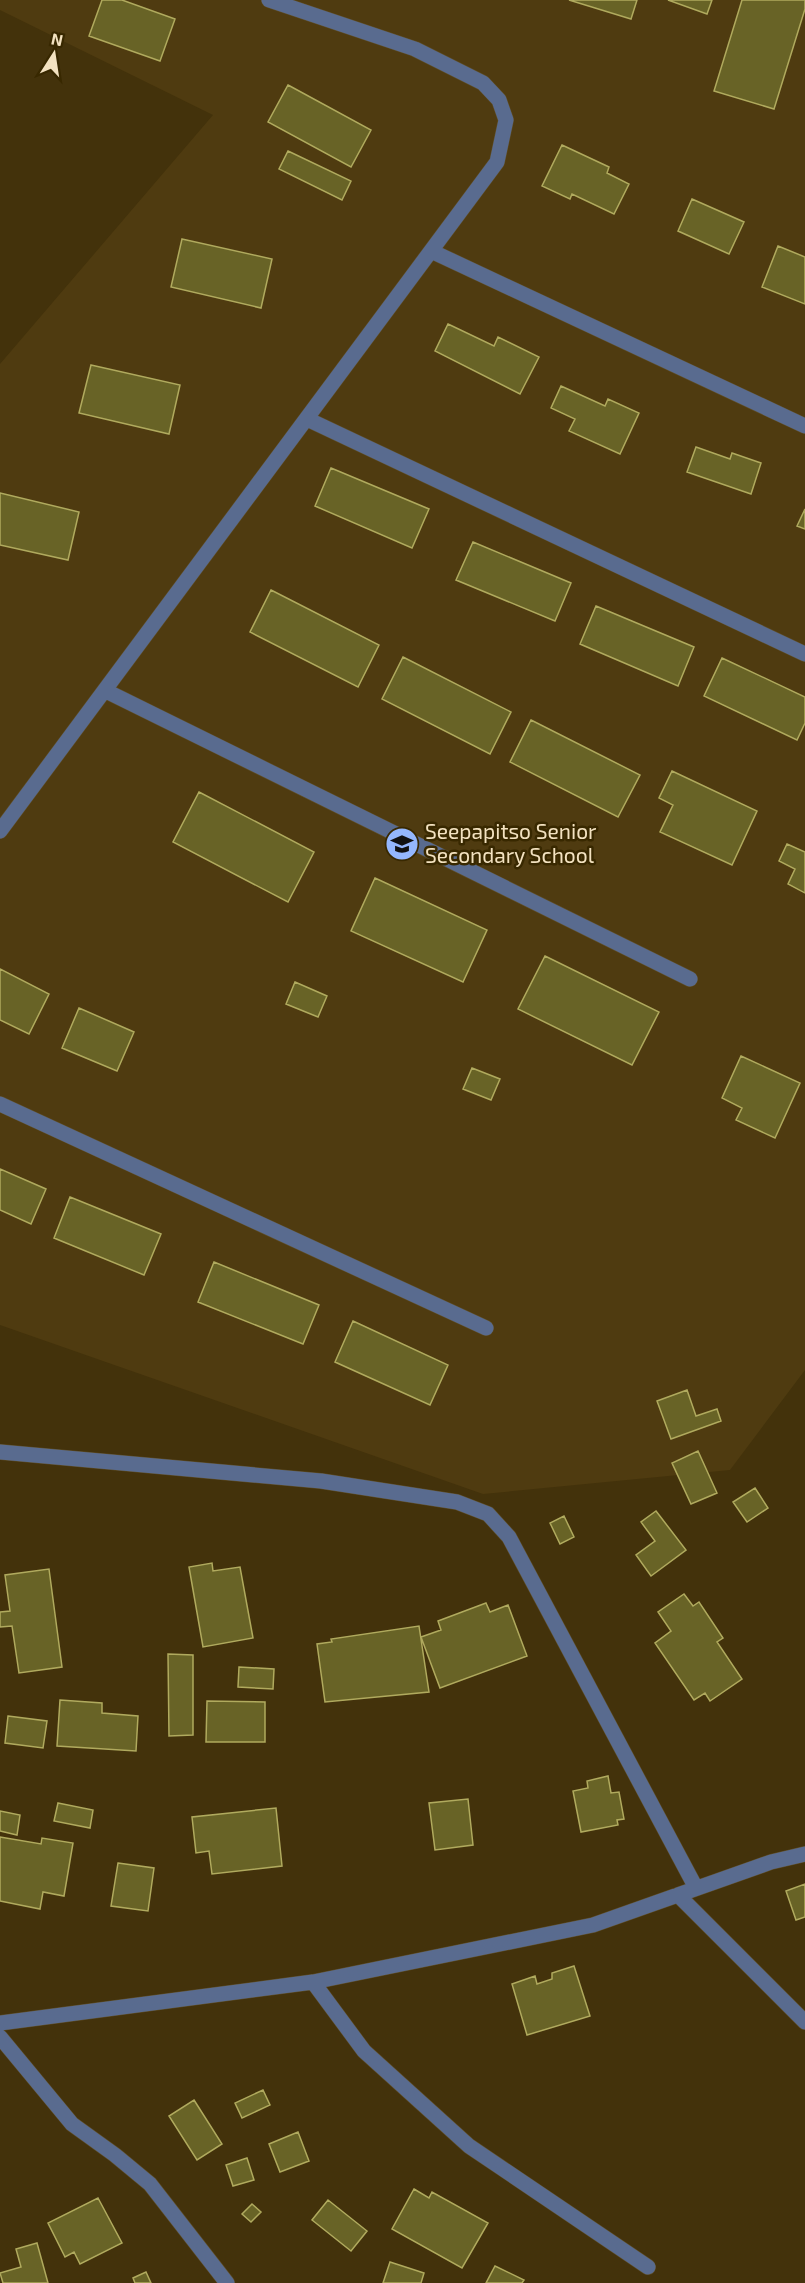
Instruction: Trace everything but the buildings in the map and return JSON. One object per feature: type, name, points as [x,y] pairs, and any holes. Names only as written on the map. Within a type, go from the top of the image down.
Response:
[{"type":"street","points":[[0,831],[497,162],[506,120],[499,100],[483,83],[415,49],[269,0]]},
{"type":"street","points":[[431,251],[805,426]]},
{"type":"street","points":[[307,418],[805,654]]},
{"type":"street","points":[[106,691],[690,979]]},
{"type":"street","points":[[0,1104],[486,1328]]},
{"type":"street","points":[[0,1452],[321,1481],[457,1503],[488,1514],[509,1537],[696,1888]]},
{"type":"street","points":[[0,2023],[313,1982],[593,1924],[771,1862],[805,1854]]},
{"type":"street","points":[[678,1895],[805,2022]]},
{"type":"street","points":[[313,1982],[364,2051],[469,2146],[648,2267]]},
{"type":"street","points":[[0,2037],[72,2124],[116,2155],[150,2184],[227,2283]]},
{"type":"shaded area","name":"Seepapitso Senior Secondary School","points":[[0,0],[805,0],[805,1370],[730,1470],[483,1494],[0,1325],[0,364],[213,115],[0,10]]},
{"type":"place","name":"Seepapitso Senior Secondary School","points":[[402,844]]}]
